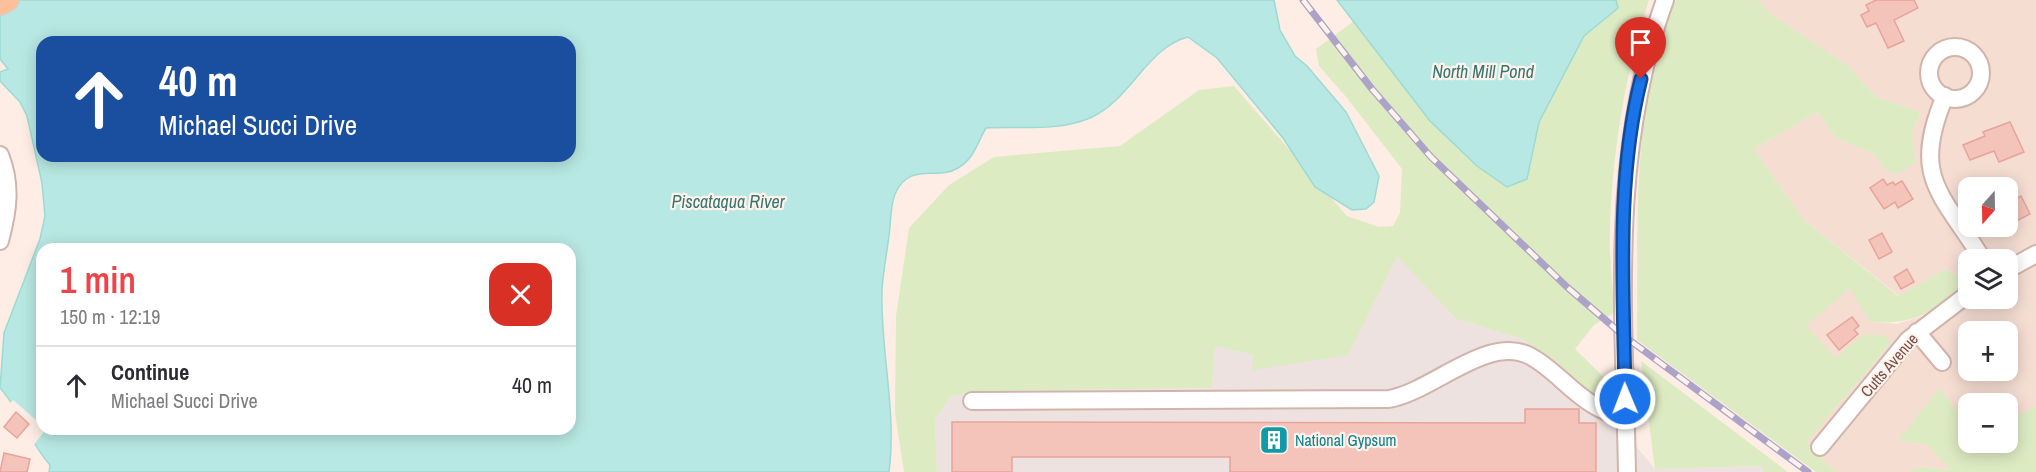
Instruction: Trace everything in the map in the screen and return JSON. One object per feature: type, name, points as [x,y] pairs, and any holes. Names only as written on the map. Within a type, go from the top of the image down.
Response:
[{"type":"main road","points":[[0,4],[8,0]]},
{"type":"street","points":[[1627,472],[1624,321],[1625,183],[1636,101],[1652,36],[1665,0]]},
{"type":"street","points":[[1945,96],[1929,139],[1931,172],[1945,202],[1976,249]]},
{"type":"street","points":[[0,155],[8,179],[9,200],[0,241]]},
{"type":"street","points":[[2018,264],[2036,254]]},
{"type":"street","name":"Cutts Avenue","points":[[1820,447],[1917,332],[1958,301]]},
{"type":"street","points":[[1917,332],[1942,362]]},
{"type":"street","points":[[972,402],[1389,399],[1407,396],[1489,354],[1504,349],[1531,356],[1592,404],[1626,420]]},
{"type":"shaded area","points":[[1758,0],[2036,0],[2036,406],[2018,415],[2018,393],[1958,393],[1958,412],[1940,388],[1899,440],[1927,445],[1952,470],[1920,467],[1908,472],[1839,472],[1828,465],[1807,442],[1890,344],[1835,358],[1805,327],[1850,287],[1871,322],[1897,324],[1923,316],[1958,293],[1958,309],[2018,309],[2018,249],[1958,249],[1958,276],[1946,269],[1899,296],[1804,220],[1754,149],[1817,112],[1836,138],[1874,154],[1887,171],[1916,163],[1912,133],[1921,112],[1877,97],[1847,65],[1771,14]]},
{"type":"shaded area","name":"National Gypsum","points":[[1397,255],[1456,319],[1520,338],[1571,373],[1592,393],[1655,469],[1763,466],[1763,472],[937,472],[935,420],[950,397],[982,391],[1212,388],[1215,346],[1253,355],[1253,370]]},
{"type":"green space","points":[[1616,0],[1649,0],[1633,57],[1617,143],[1611,201],[1610,241],[1614,313],[1594,325],[1575,349],[1616,389],[1609,396],[1592,393],[1552,358],[1520,338],[1456,319],[1397,256],[1348,355],[1252,370],[1253,355],[1215,346],[1212,388],[982,391],[950,397],[935,420],[937,472],[904,472],[895,413],[896,316],[909,228],[949,185],[994,157],[1120,146],[1199,90],[1234,86],[1347,216],[1379,227],[1393,226],[1400,213],[1402,169],[1319,66],[1316,49],[1354,21],[1430,121],[1527,179],[1539,122],[1584,36],[1617,8]]},
{"type":"green space","points":[[1676,0],[1758,0],[1771,14],[1847,65],[1877,97],[1921,112],[1912,133],[1916,163],[1896,174],[1887,171],[1874,154],[1836,138],[1817,112],[1754,149],[1804,220],[1898,296],[1946,269],[1958,276],[1958,293],[1912,319],[1870,322],[1850,288],[1806,326],[1835,358],[1864,334],[1887,336],[1890,344],[1807,442],[1828,465],[1839,472],[1816,472],[1637,340],[1638,190],[1644,116],[1658,42]]},
{"type":"green space","points":[[1641,361],[1788,472],[1763,472],[1763,466],[1655,469]]},
{"type":"green space","points":[[1940,388],[1958,412],[1958,453],[2018,453],[2018,415],[2036,406],[2036,472],[1908,472],[1920,467],[1951,470],[1927,445],[1898,440]]},
{"type":"water","name":"Piscataqua River","points":[[0,0],[1274,0],[1280,30],[1295,56],[1307,66],[1346,112],[1379,176],[1374,202],[1366,209],[1352,210],[1315,187],[1283,138],[1217,58],[1188,37],[1161,51],[1117,99],[1090,118],[1051,127],[986,128],[972,155],[958,168],[908,178],[901,184],[893,199],[882,290],[883,335],[891,426],[889,472],[49,472],[50,465],[36,446],[14,406],[0,388],[4,333],[36,249],[36,435],[576,435],[576,243],[38,243],[45,216],[37,162],[576,162],[576,36],[36,36],[36,156],[27,116],[20,102],[0,81],[0,72],[8,69],[0,59]]},
{"type":"water","name":"North Mill Pond","points":[[1337,0],[1616,0],[1618,8],[1584,36],[1539,122],[1527,179],[1507,187],[1477,166],[1430,121]]},
{"type":"pier","points":[[13,400],[36,420],[36,435],[41,435],[33,446],[10,403]]},
{"type":"building","points":[[1876,0],[1914,0],[1918,8],[1894,20],[1904,41],[1888,48],[1876,23],[1867,27],[1861,15],[1869,11],[1866,5]]},
{"type":"building","points":[[2010,122],[2024,152],[1999,162],[1994,151],[1970,160],[1963,145],[1985,136],[1983,132]]},
{"type":"building","points":[[1883,179],[1887,185],[1893,182],[1895,185],[1902,181],[1913,199],[1898,208],[1895,202],[1884,209],[1870,188]]},
{"type":"building","points":[[2021,196],[2030,214],[2018,220],[2018,198]]},
{"type":"building","points":[[1882,233],[1892,252],[1879,259],[1869,240]]},
{"type":"building","points":[[1907,269],[1914,282],[1901,289],[1894,277]]},
{"type":"building","points":[[1852,317],[1859,326],[1854,330],[1858,334],[1839,350],[1827,335]]},
{"type":"building","name":"National Gypsum","points":[[1525,409],[1579,409],[1579,423],[1596,423],[1596,472],[1230,472],[1230,457],[1012,457],[1012,472],[952,472],[952,422],[1525,423]]},
{"type":"building","points":[[16,412],[29,424],[17,438],[4,427]]},
{"type":"building","points":[[4,453],[30,459],[27,472],[0,472]]},
{"type":"railway","points":[[1303,0],[1372,89],[1431,157],[1567,287],[1624,336],[1808,472]]},
{"type":"place","name":"National Gypsum","points":[[1274,440]]},
{"type":"route","points":[[1625,399],[1625,183],[1641,79]]}]
